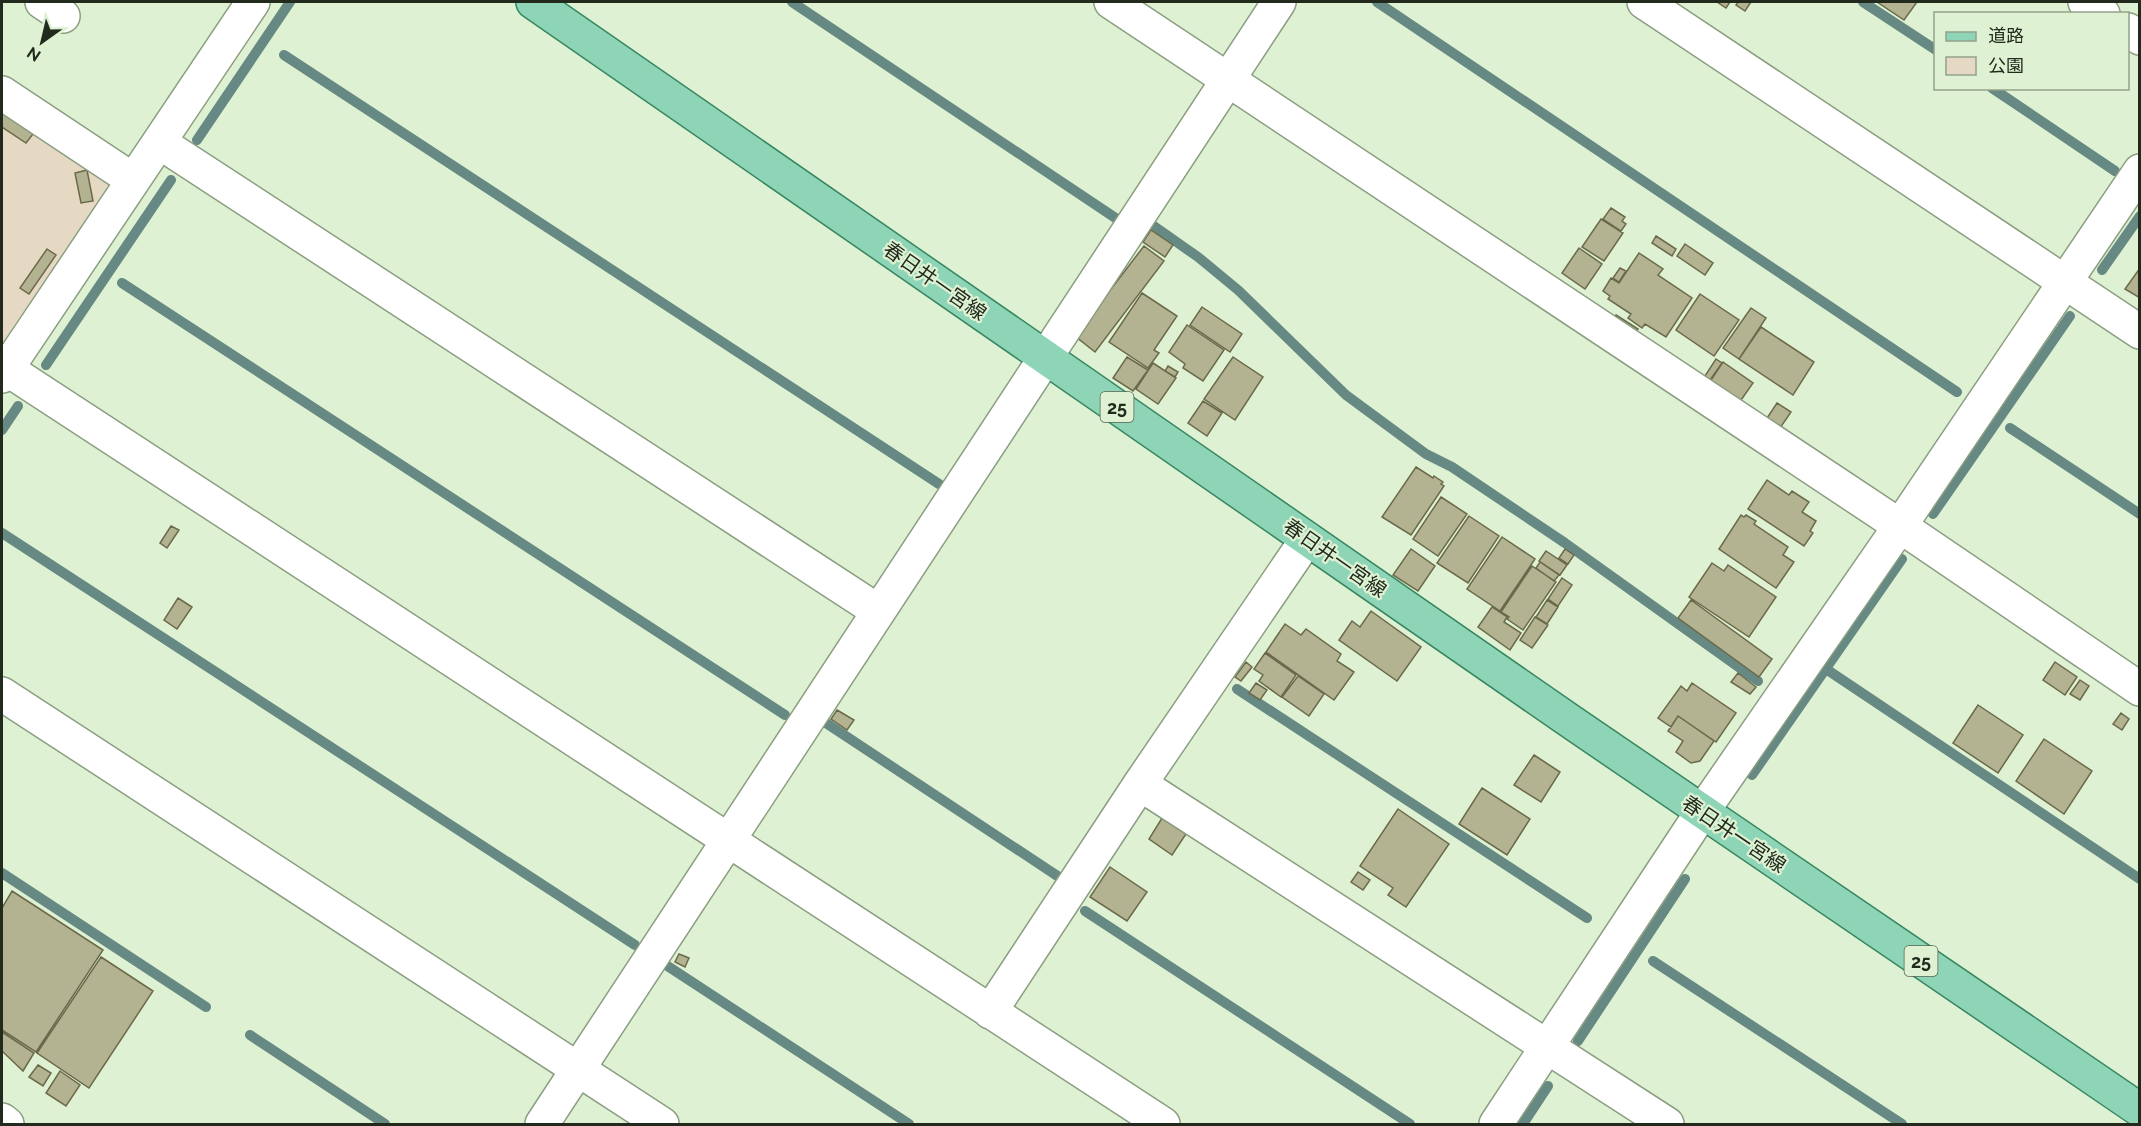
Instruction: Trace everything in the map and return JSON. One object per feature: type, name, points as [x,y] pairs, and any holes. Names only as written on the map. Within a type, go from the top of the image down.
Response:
[{"type":"main road","name":"春日井一宮線","points":[[532,2],[1702,812],[2139,1110]]},
{"type":"street","points":[[253,2],[4,373],[729,840],[1164,1125]]},
{"type":"street","points":[[1111,2],[1900,526],[2139,689]]},
{"type":"street","points":[[542,1125],[1279,2]]},
{"type":"street","points":[[1644,2],[2139,332]]},
{"type":"street","points":[[2085,2],[2100,12]]},
{"type":"street","points":[[2,93],[134,180]]},
{"type":"street","points":[[159,142],[879,611]]},
{"type":"street","points":[[1496,1125],[1702,812],[1900,526],[2139,171]]},
{"type":"street","points":[[990,1012],[1140,784],[1307,539]]},
{"type":"street","points":[[2,694],[662,1125]]},
{"type":"street","points":[[1140,784],[1667,1125]]},
{"type":"street","points":[[2,1120],[7,1125]]},
{"type":"green space","points":[[2,105],[106,173],[109,184],[2,344]]},
{"type":"building","points":[[1717,2],[1730,2],[1726,8]]},
{"type":"building","points":[[1738,2],[1751,2],[1745,11],[1736,5]]},
{"type":"building","points":[[1877,2],[1917,2],[1904,20]]},
{"type":"building","points":[[2,113],[33,134],[26,143],[2,127]]},
{"type":"building","points":[[87,170],[93,201],[81,203],[75,173]]},
{"type":"building","points":[[1611,208],[1625,217],[1622,221],[1626,224],[1621,231],[1603,219]]},
{"type":"building","points":[[1601,219],[1623,233],[1604,261],[1582,247]]},
{"type":"building","points":[[1151,230],[1173,245],[1165,257],[1143,242]]},
{"type":"building","points":[[1656,236],[1676,249],[1672,256],[1652,243]]},
{"type":"building","points":[[1685,244],[1713,263],[1705,275],[1677,256]]},
{"type":"building","points":[[1144,246],[1164,261],[1095,352],[1075,336]]},
{"type":"building","points":[[1579,248],[1602,264],[1585,289],[1562,273]]},
{"type":"building","points":[[47,249],[56,255],[29,294],[20,288]]},
{"type":"building","points":[[1639,253],[1663,269],[1658,275],[1692,298],[1666,337],[1645,324],[1642,328],[1628,318],[1631,314],[1608,299],[1610,296],[1603,291],[1611,278],[1619,283]]},
{"type":"building","points":[[1620,268],[1626,271],[1619,282],[1613,278]]},
{"type":"building","points":[[2140,268],[2140,298],[2125,289]]},
{"type":"building","points":[[1142,293],[1177,316],[1154,350],[1159,353],[1148,368],[1109,342]]},
{"type":"building","points":[[1700,294],[1739,320],[1714,356],[1676,330]]},
{"type":"building","points":[[1202,307],[1242,334],[1230,352],[1190,325]]},
{"type":"building","points":[[1751,308],[1766,318],[1739,359],[1723,348]]},
{"type":"building","points":[[1616,315],[1638,329],[1635,334],[1613,319]]},
{"type":"building","points":[[1187,325],[1224,350],[1203,381],[1183,368],[1185,364],[1169,352]]},
{"type":"building","points":[[1761,327],[1814,362],[1793,395],[1739,359]]},
{"type":"building","points":[[1127,357],[1148,370],[1133,391],[1113,378]]},
{"type":"building","points":[[1233,357],[1263,377],[1235,420],[1204,399]]},
{"type":"building","points":[[1716,359],[1722,363],[1708,383],[1703,379]]},
{"type":"building","points":[[1723,362],[1753,383],[1739,403],[1709,383]]},
{"type":"building","points":[[1153,363],[1176,378],[1158,404],[1136,389]]},
{"type":"building","points":[[1168,366],[1178,372],[1175,377],[1165,371]]},
{"type":"building","points":[[1203,401],[1222,413],[1207,436],[1188,423]]},
{"type":"building","points":[[1777,403],[1791,412],[1778,431],[1765,421]]},
{"type":"building","points":[[1416,467],[1443,482],[1441,484],[1444,486],[1411,535],[1382,517]]},
{"type":"building","points":[[1767,480],[1789,495],[1792,491],[1809,502],[1802,512],[1816,521],[1810,531],[1813,533],[1804,546],[1748,509]]},
{"type":"building","points":[[1441,497],[1467,514],[1438,556],[1413,539]]},
{"type":"building","points":[[1741,515],[1744,517],[1746,515],[1756,521],[1754,524],[1788,547],[1783,555],[1794,562],[1776,588],[1719,549]]},
{"type":"building","points":[[1469,516],[1499,536],[1468,583],[1437,563]]},
{"type":"building","points":[[171,526],[179,530],[167,548],[160,543]]},
{"type":"building","points":[[1502,537],[1535,559],[1500,611],[1467,589]]},
{"type":"building","points":[[1411,549],[1435,566],[1418,591],[1393,575]]},
{"type":"building","points":[[1565,549],[1574,555],[1568,564],[1559,558]]},
{"type":"building","points":[[1546,551],[1567,565],[1560,575],[1539,561]]},
{"type":"building","points":[[1540,562],[1559,575],[1554,581],[1536,568]]},
{"type":"building","points":[[1712,563],[1724,571],[1728,565],[1776,597],[1749,637],[1689,597]]},
{"type":"building","points":[[1532,566],[1556,582],[1523,630],[1501,612]]},
{"type":"building","points":[[1562,578],[1572,585],[1558,606],[1548,599]]},
{"type":"building","points":[[178,598],[192,607],[177,629],[164,620]]},
{"type":"building","points":[[1547,600],[1558,607],[1547,624],[1536,617]]},
{"type":"building","points":[[1691,600],[1772,659],[1759,677],[1678,618]]},
{"type":"building","points":[[1492,607],[1507,617],[1504,622],[1521,633],[1510,650],[1478,627]]},
{"type":"building","points":[[1371,611],[1421,647],[1397,681],[1339,640],[1352,621],[1360,627]]},
{"type":"building","points":[[1535,617],[1548,625],[1532,648],[1520,640]]},
{"type":"building","points":[[1285,624],[1301,635],[1306,629],[1341,654],[1337,661],[1354,672],[1334,700],[1266,652]]},
{"type":"building","points":[[1265,653],[1296,675],[1281,697],[1259,681],[1263,675],[1254,669]]},
{"type":"building","points":[[1246,662],[1252,667],[1241,681],[1235,677]]},
{"type":"building","points":[[2055,662],[2077,677],[2065,695],[2043,680]]},
{"type":"building","points":[[1738,673],[1756,687],[1750,694],[1731,682]]},
{"type":"building","points":[[1298,676],[1324,694],[1309,716],[1282,697]]},
{"type":"building","points":[[2080,680],[2089,686],[2080,700],[2070,694]]},
{"type":"building","points":[[1256,683],[1267,690],[1260,700],[1249,693]]},
{"type":"building","points":[[1692,683],[1736,713],[1716,742],[1678,716],[1671,727],[1658,718],[1681,686],[1687,691]]},
{"type":"building","points":[[1978,705],[2023,735],[1998,773],[1953,743]]},
{"type":"building","points":[[837,710],[854,720],[847,730],[831,719]]},
{"type":"building","points":[[2121,713],[2129,719],[2122,730],[2113,724]]},
{"type":"building","points":[[1678,716],[1714,741],[1700,761],[1691,763],[1676,752],[1683,741],[1668,731]]},
{"type":"building","points":[[2044,739],[2092,771],[2064,814],[2016,781]]},
{"type":"building","points":[[1534,755],[1560,772],[1541,802],[1514,785]]},
{"type":"building","points":[[1482,788],[1530,819],[1507,855],[1459,824]]},
{"type":"building","points":[[1398,809],[1449,844],[1406,907],[1388,895],[1393,888],[1360,866]]},
{"type":"building","points":[[1162,818],[1186,834],[1172,855],[1149,839]]},
{"type":"building","points":[[1110,867],[1147,892],[1127,921],[1090,897]]},
{"type":"building","points":[[1358,872],[1370,880],[1363,890],[1351,882]]},
{"type":"building","points":[[12,891],[103,950],[36,1052],[2,1030],[2,908]]},
{"type":"building","points":[[679,954],[689,958],[685,967],[675,962]]},
{"type":"building","points":[[101,957],[153,991],[89,1088],[37,1053]]},
{"type":"building","points":[[2,1032],[34,1053],[23,1071],[2,1051]]},
{"type":"building","points":[[38,1065],[51,1073],[43,1086],[29,1077]]},
{"type":"building","points":[[60,1071],[80,1085],[66,1106],[46,1093]]},
{"type":"waterway","points":[[197,140],[290,2]]},
{"type":"waterway","points":[[792,2],[1120,221]]},
{"type":"waterway","points":[[1377,2],[1957,392]]},
{"type":"waterway","points":[[1863,2],[1934,49]]},
{"type":"waterway","points":[[284,55],[939,484]]},
{"type":"waterway","points":[[1995,90],[2115,171]]},
{"type":"waterway","points":[[46,365],[171,180]]},
{"type":"waterway","points":[[2102,270],[2140,216]]},
{"type":"waterway","points":[[1151,224],[1198,257],[1238,290],[1346,395],[1426,454],[1452,467],[1565,543],[1758,681]]},
{"type":"waterway","points":[[122,283],[785,715]]},
{"type":"waterway","points":[[1933,514],[2070,316]]},
{"type":"waterway","points":[[2,430],[18,406]]},
{"type":"waterway","points":[[2010,428],[2140,514]]},
{"type":"waterway","points":[[2,533],[635,945]]},
{"type":"waterway","points":[[1752,775],[1902,559]]},
{"type":"waterway","points":[[1826,669],[2140,879]]},
{"type":"waterway","points":[[1237,689],[1587,918]]},
{"type":"waterway","points":[[826,723],[1062,879]]},
{"type":"waterway","points":[[2,873],[206,1007]]},
{"type":"waterway","points":[[1578,1041],[1685,879]]},
{"type":"waterway","points":[[1085,911],[1410,1124]]},
{"type":"waterway","points":[[1653,961],[1902,1124]]},
{"type":"waterway","points":[[666,965],[909,1124]]},
{"type":"waterway","points":[[250,1035],[385,1124]]},
{"type":"waterway","points":[[1523,1124],[1548,1086]]}]
